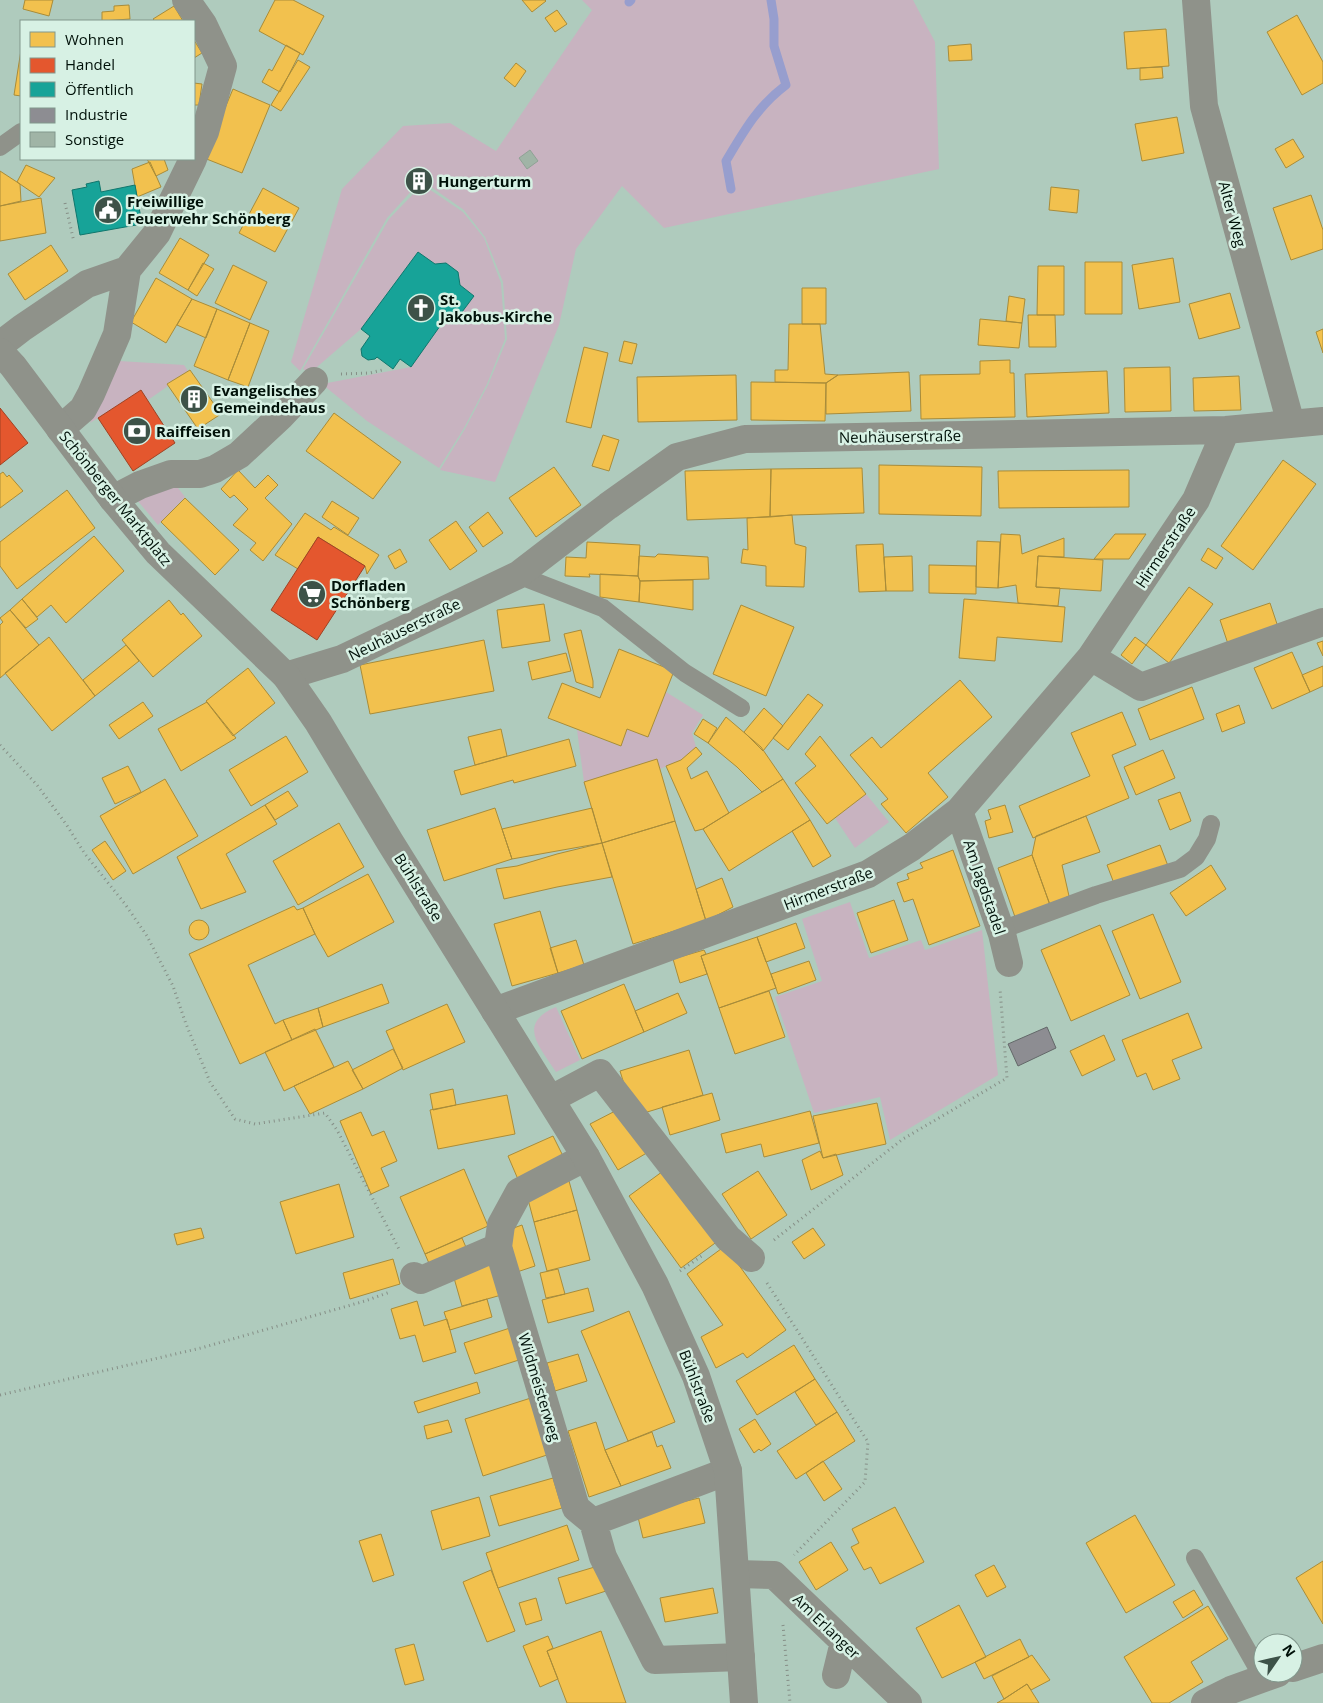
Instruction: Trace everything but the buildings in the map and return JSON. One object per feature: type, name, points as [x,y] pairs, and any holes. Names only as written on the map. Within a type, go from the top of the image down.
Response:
[{"type":"street","points":[[186,0],[203,24],[223,66],[206,132],[195,154]]},
{"type":"street","name":"Alter Weg","points":[[1203,4],[1204,106],[1291,424]]},
{"type":"street","points":[[60,429],[83,409],[117,334],[127,270],[157,233],[192,160]]},
{"type":"street","points":[[3,360],[22,328],[87,284],[127,270]]},
{"type":"street","name":"Schönberger Marktplatz","points":[[3,360],[158,553],[286,676]]},
{"type":"street","points":[[113,499],[140,484],[171,474],[200,474],[215,469],[239,455],[281,416],[314,381]]},
{"type":"street","name":"Neuhäuserstraße","points":[[286,676],[342,659],[518,575],[608,506],[677,457],[745,439],[1226,430],[1323,421]]},
{"type":"street","name":"Hirmerstraße","points":[[495,1011],[868,874],[912,847],[959,811],[1091,657],[1196,500],[1226,430]]},
{"type":"street","points":[[1091,657],[1141,687],[1323,622]]},
{"type":"street","name":"Bühlstraße","points":[[286,676],[318,722],[586,1157],[655,1285],[696,1376],[728,1471],[744,1703]]},
{"type":"street","name":"Am Jagdstadel","points":[[959,811],[1001,930],[1009,964]]},
{"type":"street","points":[[551,1099],[600,1073],[728,1238],[751,1258]]},
{"type":"street","name":"Wildmeisterweg","points":[[586,1157],[518,1192],[501,1225],[498,1247],[576,1508],[592,1522],[603,1557],[655,1660],[741,1657]]},
{"type":"street","points":[[418,1278],[498,1247]]},
{"type":"street","points":[[592,1522],[728,1471]]},
{"type":"street","points":[[736,1574],[774,1575]]},
{"type":"street","name":"Am Erlanger","points":[[774,1575],[908,1703]]},
{"type":"street","points":[[836,1675],[844,1642]]},
{"type":"street","points":[[1303,1665],[1323,1658]]},
{"type":"street","points":[[1205,1703],[1231,1690],[1253,1682]]},
{"type":"lane","points":[[0,147],[20,133]]},
{"type":"lane","points":[[518,575],[603,608],[685,673],[741,708]]},
{"type":"lane","points":[[1001,930],[1096,895],[1180,869],[1196,856],[1207,839],[1211,824]]},
{"type":"lane","points":[[1195,1558],[1253,1648]]},
{"type":"path","points":[[66,203],[74,242]]},
{"type":"path","points":[[314,381],[328,375],[370,373],[382,370]]},
{"type":"path","points":[[0,745],[37,785],[66,824],[84,854],[125,904],[147,936],[173,986],[186,1024],[210,1082],[235,1119],[256,1124],[325,1114],[337,1130],[388,1231],[418,1278],[365,1301],[201,1348],[0,1396]]},
{"type":"path","points":[[774,1575],[865,1482],[868,1442],[751,1258],[816,1205],[903,1139],[1007,1078],[999,980],[1009,964]]},
{"type":"path","points":[[655,1285],[670,1278],[728,1238]]},
{"type":"path","points":[[782,1621],[790,1703]]},
{"type":"shaded area","points":[[582,0],[913,0],[935,42],[939,169],[664,228],[622,186],[576,249],[559,325],[495,482],[440,470],[465,429],[488,385],[507,339],[503,282],[485,237],[464,210],[427,184],[426,176],[422,172],[415,173],[410,180],[414,188],[387,218],[300,371],[291,362],[342,189],[403,126],[450,123],[496,151],[592,10]]},
{"type":"shaded area","points":[[426,187],[463,212],[484,238],[501,283],[505,339],[487,384],[464,428],[439,468],[367,421],[322,384],[411,367],[445,319],[453,324],[474,296],[460,285],[458,271],[446,264],[435,264],[418,252],[361,329],[310,373],[303,369],[389,219],[417,190]]},
{"type":"shaded area","points":[[119,361],[184,365],[188,371],[167,384],[168,386],[148,400],[141,390],[90,423]]},
{"type":"shaded area","points":[[172,485],[178,488],[185,497],[158,525],[137,500]]},
{"type":"shaded area","points":[[666,692],[703,715],[692,733],[696,747],[681,760],[660,769],[657,759],[584,782],[577,730],[620,746],[627,729],[648,737]]},
{"type":"shaded area","points":[[866,794],[889,822],[855,848],[835,818]]},
{"type":"shaded area","points":[[850,902],[869,958],[921,940],[925,950],[982,930],[998,1075],[890,1140],[880,1097],[814,1113],[775,997],[822,981],[802,919]]},
{"type":"shaded area","points":[[556,1007],[580,1060],[556,1072],[538,1045],[534,1028],[537,1021],[544,1014]]},
{"type":"waterway","points":[[731,189],[726,161],[759,111],[786,85],[774,46],[774,19],[771,0]]},
{"type":"place","name":"Hungerturm","points":[[419,181]]},
{"type":"place","name":"Freiwillige Feuerwehr Schönberg","points":[[108,210]]},
{"type":"place","name":"St. Jakobus-Kirche","points":[[421,308]]},
{"type":"place","name":"Evangelisches Gemeindehaus","points":[[194,399]]},
{"type":"place","name":"Raiffeisen","points":[[137,431]]},
{"type":"place","name":"Dorfladen Schönberg","points":[[312,594]]}]
